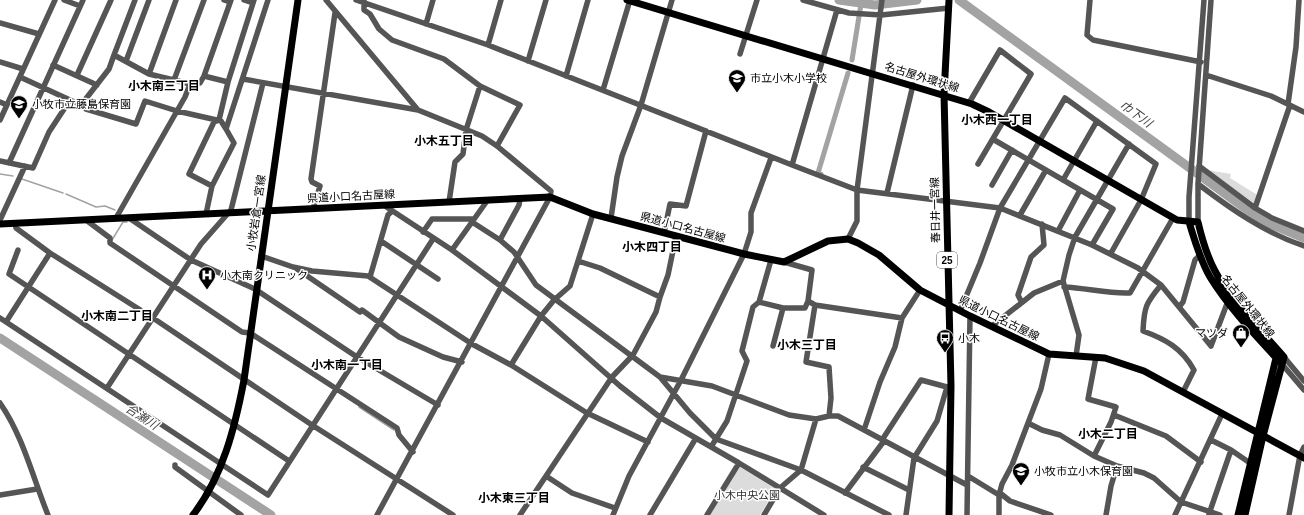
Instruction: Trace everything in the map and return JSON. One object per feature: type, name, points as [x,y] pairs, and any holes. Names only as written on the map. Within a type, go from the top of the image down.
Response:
[{"type":"main road","name":"小牧岩倉一宮線","points":[[194,515],[224,458],[236,422],[244,380],[298,0]]},
{"type":"main road","name":"名古屋外環状線","points":[[629,0],[944,94],[969,103],[1004,120],[1108,182],[1173,218],[1189,222],[1198,222],[1204,245],[1215,271],[1231,296],[1277,349],[1280,359]]},
{"type":"main road","name":"春日井一宮線","points":[[949,4],[944,94],[949,387],[949,515]]},
{"type":"main road","name":"県道小口名古屋線","points":[[0,224],[550,197],[593,214],[744,254],[784,262],[828,241],[848,240],[871,249],[920,290],[1049,354],[1096,357],[1139,369],[1302,456]]},
{"type":"main road","name":"名古屋外環状線","points":[[1189,222],[1200,255],[1210,277],[1228,301],[1280,359]]},
{"type":"main road","points":[[1238,515],[1250,463],[1260,434],[1280,359]]},
{"type":"main road","points":[[1245,515],[1260,434]]},
{"type":"street","points":[[0,120],[55,0]]},
{"type":"street","points":[[64,0],[80,6]]},
{"type":"street","points":[[9,162],[83,0]]},
{"type":"street","points":[[77,75],[111,0]]},
{"type":"street","points":[[81,105],[108,68],[135,0]]},
{"type":"street","points":[[126,61],[149,0]]},
{"type":"street","points":[[149,74],[176,0]]},
{"type":"street","points":[[174,80],[204,0]]},
{"type":"street","points":[[219,120],[228,82],[253,2],[244,0]]},
{"type":"street","points":[[226,129],[268,0]]},
{"type":"street","points":[[326,0],[418,110]]},
{"type":"street","points":[[356,0],[488,44],[771,158],[857,190],[1000,208],[1075,237],[1111,253],[1144,271],[1161,285],[1211,346],[1228,301]]},
{"type":"street","points":[[426,24],[433,0]]},
{"type":"street","points":[[488,44],[501,0]]},
{"type":"street","points":[[528,61],[546,0]]},
{"type":"street","points":[[566,76],[588,0]]},
{"type":"street","points":[[603,90],[629,0]]},
{"type":"street","points":[[611,218],[617,177],[622,156],[641,105],[672,0]]},
{"type":"street","points":[[740,54],[757,0]]},
{"type":"street","points":[[803,0],[836,10],[860,14],[881,14],[949,4]]},
{"type":"street","points":[[848,240],[857,221],[857,190],[874,73],[882,0]]},
{"type":"street","points":[[1090,0],[1087,35],[1093,40],[1206,63]]},
{"type":"street","points":[[1189,222],[1204,0]]},
{"type":"street","points":[[1198,222],[1199,166],[1211,0]]},
{"type":"street","points":[[1255,208],[1289,105],[1296,47],[1299,0]]},
{"type":"street","points":[[114,56],[149,74],[190,84],[200,83],[204,76],[228,1]]},
{"type":"street","points":[[363,2],[364,10],[370,14],[379,29],[392,40],[444,59],[480,86],[520,105],[498,146]]},
{"type":"street","points":[[792,166],[836,10]]},
{"type":"street","points":[[313,209],[320,186],[312,182],[311,179],[335,12]]},
{"type":"street","points":[[0,23],[39,34]]},
{"type":"street","points":[[969,103],[1000,50],[1031,74],[978,164]]},
{"type":"street","points":[[0,62],[23,69]]},
{"type":"street","points":[[53,65],[97,84]]},
{"type":"street","points":[[1206,74],[1271,96],[1304,112]]},
{"type":"street","points":[[204,76],[228,82]]},
{"type":"street","points":[[20,77],[81,105],[86,109],[136,124],[145,101],[177,111],[219,120],[234,143],[212,186],[206,214]]},
{"type":"street","points":[[243,79],[324,92],[418,110],[466,130],[498,146],[551,191],[550,197],[472,344],[378,515]]},
{"type":"street","points":[[107,388],[201,244],[232,210],[263,83]]},
{"type":"street","points":[[116,218],[185,97],[190,84]]},
{"type":"street","points":[[449,202],[455,162],[463,154],[466,130],[480,86]]},
{"type":"street","points":[[888,193],[913,86]]},
{"type":"street","points":[[960,311],[980,263],[1000,208],[1065,98],[1156,164],[1141,200],[1111,253]]},
{"type":"street","points":[[0,161],[33,168],[49,132],[70,100]]},
{"type":"street","points":[[0,102],[7,104]]},
{"type":"street","points":[[212,186],[189,174],[214,122],[219,120]]},
{"type":"street","points":[[1063,180],[1097,121]]},
{"type":"street","points":[[664,233],[670,204],[686,206],[706,131]]},
{"type":"street","points":[[996,141],[1113,209],[1092,245]]},
{"type":"street","points":[[1076,356],[1079,335],[1064,284],[1069,255],[1075,237],[1098,200],[1129,144]]},
{"type":"street","points":[[992,185],[1012,150]]},
{"type":"street","points":[[613,515],[615,508],[648,442],[674,394],[744,254],[751,232],[752,206],[771,158]]},
{"type":"street","points":[[0,220],[25,166]]},
{"type":"street","points":[[1199,166],[1255,208],[1272,218],[1304,231]]},
{"type":"street","points":[[1020,215],[1046,170]]},
{"type":"street","points":[[1198,184],[1253,223],[1285,240],[1304,246]]},
{"type":"street","points":[[1058,231],[1080,190]]},
{"type":"street","points":[[500,240],[519,205],[520,199]]},
{"type":"street","points":[[452,250],[487,201]]},
{"type":"street","points":[[385,206],[433,239],[452,250],[542,316],[661,418],[739,463],[822,514]]},
{"type":"street","points":[[370,277],[388,215],[392,211]]},
{"type":"street","points":[[510,365],[554,300],[570,286],[593,214]]},
{"type":"street","points":[[129,218],[191,260],[256,289],[357,357],[438,405]]},
{"type":"street","points":[[992,326],[1034,293],[1064,284],[1114,294],[1130,293],[1144,271],[1173,218]]},
{"type":"street","points":[[423,232],[432,219],[472,221],[500,240],[518,257],[536,285],[554,300],[660,377],[690,413],[716,439],[801,470],[889,515]]},
{"type":"street","points":[[86,220],[110,238],[110,243],[173,286],[242,332],[250,333],[397,428],[399,435],[413,452]]},
{"type":"street","points":[[15,223],[16,228],[50,253],[153,318],[312,425],[453,515]]},
{"type":"street","points":[[1021,302],[1018,295],[1031,257],[1044,245],[1042,224]]},
{"type":"street","points":[[520,515],[612,377],[633,356],[656,312],[668,275],[676,236]]},
{"type":"street","points":[[0,318],[268,495],[433,239]]},
{"type":"street","points":[[381,241],[438,279]]},
{"type":"street","points":[[18,250],[9,274],[28,289],[289,461]]},
{"type":"street","points":[[6,322],[50,253]]},
{"type":"street","points":[[1179,307],[1183,302],[1195,260],[1200,255]]},
{"type":"street","points":[[261,256],[293,267],[312,271],[370,277],[472,344],[510,365],[587,413],[648,442]]},
{"type":"street","points":[[711,447],[726,421],[747,361],[742,351],[753,307],[759,302],[771,260]]},
{"type":"street","points":[[578,261],[600,268],[660,297]]},
{"type":"street","points":[[759,302],[783,308],[805,308],[808,301],[812,270],[784,262]]},
{"type":"street","points":[[293,267],[360,312],[362,310],[399,337],[443,357],[462,362]]},
{"type":"street","points":[[1161,285],[1144,310],[1143,330],[1160,337],[1187,357],[1194,370],[1183,392]]},
{"type":"street","points":[[864,430],[880,382],[896,347],[902,318],[920,290]]},
{"type":"street","points":[[808,301],[815,305],[902,318]]},
{"type":"street","points":[[815,305],[806,362],[829,366],[831,398],[829,416]]},
{"type":"street","points":[[773,346],[783,308]]},
{"type":"street","points":[[967,515],[970,316]]},
{"type":"street","points":[[999,515],[1002,484],[1012,464],[1041,389],[1049,354]]},
{"type":"street","points":[[1094,456],[1114,415],[1116,407],[1088,399],[1096,357]]},
{"type":"street","points":[[1280,359],[1304,381]]},
{"type":"street","points":[[1280,359],[1304,390]]},
{"type":"street","points":[[660,377],[712,386],[734,396],[788,416],[816,419],[829,416],[838,416],[914,458],[968,485]]},
{"type":"street","points":[[845,493],[883,440],[921,380],[949,387],[936,421],[914,458],[906,515]]},
{"type":"street","points":[[0,403],[8,414],[18,436],[48,515]]},
{"type":"street","points":[[1175,515],[1201,462],[1222,414]]},
{"type":"street","points":[[1114,415],[1166,436],[1201,462]]},
{"type":"street","points":[[764,515],[780,488],[801,470],[816,419]]},
{"type":"street","points":[[1028,423],[1042,430],[1060,435],[1094,456],[1117,466],[1144,473],[1154,478],[1181,502],[1209,513],[1220,515]]},
{"type":"street","points":[[650,515],[696,438]]},
{"type":"street","points":[[1211,440],[1250,463]]},
{"type":"street","points":[[1289,515],[1304,448]]},
{"type":"street","points":[[1209,513],[1230,450]]},
{"type":"street","points":[[707,515],[739,463]]},
{"type":"street","points":[[175,465],[175,467],[219,501],[241,515]]},
{"type":"street","points":[[1106,515],[1111,486],[1117,466]]},
{"type":"street","points":[[863,468],[909,490]]},
{"type":"street","points":[[546,476],[572,493],[615,508]]},
{"type":"street","points":[[968,476],[1010,501],[1051,515]]},
{"type":"street","points":[[0,495],[37,489]]},
{"type":"green space","points":[[1207,170],[1231,174],[1230,178],[1259,196],[1255,205]]},
{"type":"green space","name":"小木中央公園","points":[[740,467],[776,489],[760,515],[710,515]]},
{"type":"waterway","name":"巾下川","points":[[839,0],[875,5],[917,0]]},
{"type":"waterway","name":"巾下川","points":[[959,0],[1253,214],[1270,224],[1304,238]]},
{"type":"waterway","points":[[852,60],[861,4]]},
{"type":"waterway","points":[[821,174],[818,173],[848,73]]},
{"type":"waterway","points":[[0,174],[13,176]]},
{"type":"waterway","points":[[22,179],[63,193]]},
{"type":"waterway","points":[[66,194],[96,207],[105,206],[115,210]]},
{"type":"waterway","points":[[112,240],[123,222],[127,222]]},
{"type":"waterway","name":"合瀬川","points":[[0,338],[271,515]]},
{"type":"waterway","points":[[359,407],[394,430]]},
{"type":"place","name":"市立小木小学校","points":[[737,93]]},
{"type":"place","name":"小牧市立藤島保育園","points":[[19,119]]},
{"type":"place","name":"小木南クリニック","points":[[207,290]]},
{"type":"place","name":"マツダ","points":[[1241,348]]},
{"type":"place","name":"小木","points":[[945,353]]},
{"type":"place","name":"小牧市立小木保育園","points":[[1021,486]]},
{"type":"district","name":"小木南三丁目","points":[[164,86]]},
{"type":"district","name":"小木西一丁目","points":[[997,120]]},
{"type":"district","name":"小木五丁目","points":[[444,141]]},
{"type":"district","name":"小木四丁目","points":[[652,247]]},
{"type":"district","name":"小木南二丁目","points":[[117,316]]},
{"type":"district","name":"小木三丁目","points":[[807,345]]},
{"type":"district","name":"小木南一丁目","points":[[347,365]]},
{"type":"district","name":"小木二丁目","points":[[1108,434]]},
{"type":"district","name":"小木東三丁目","points":[[514,498]]}]
